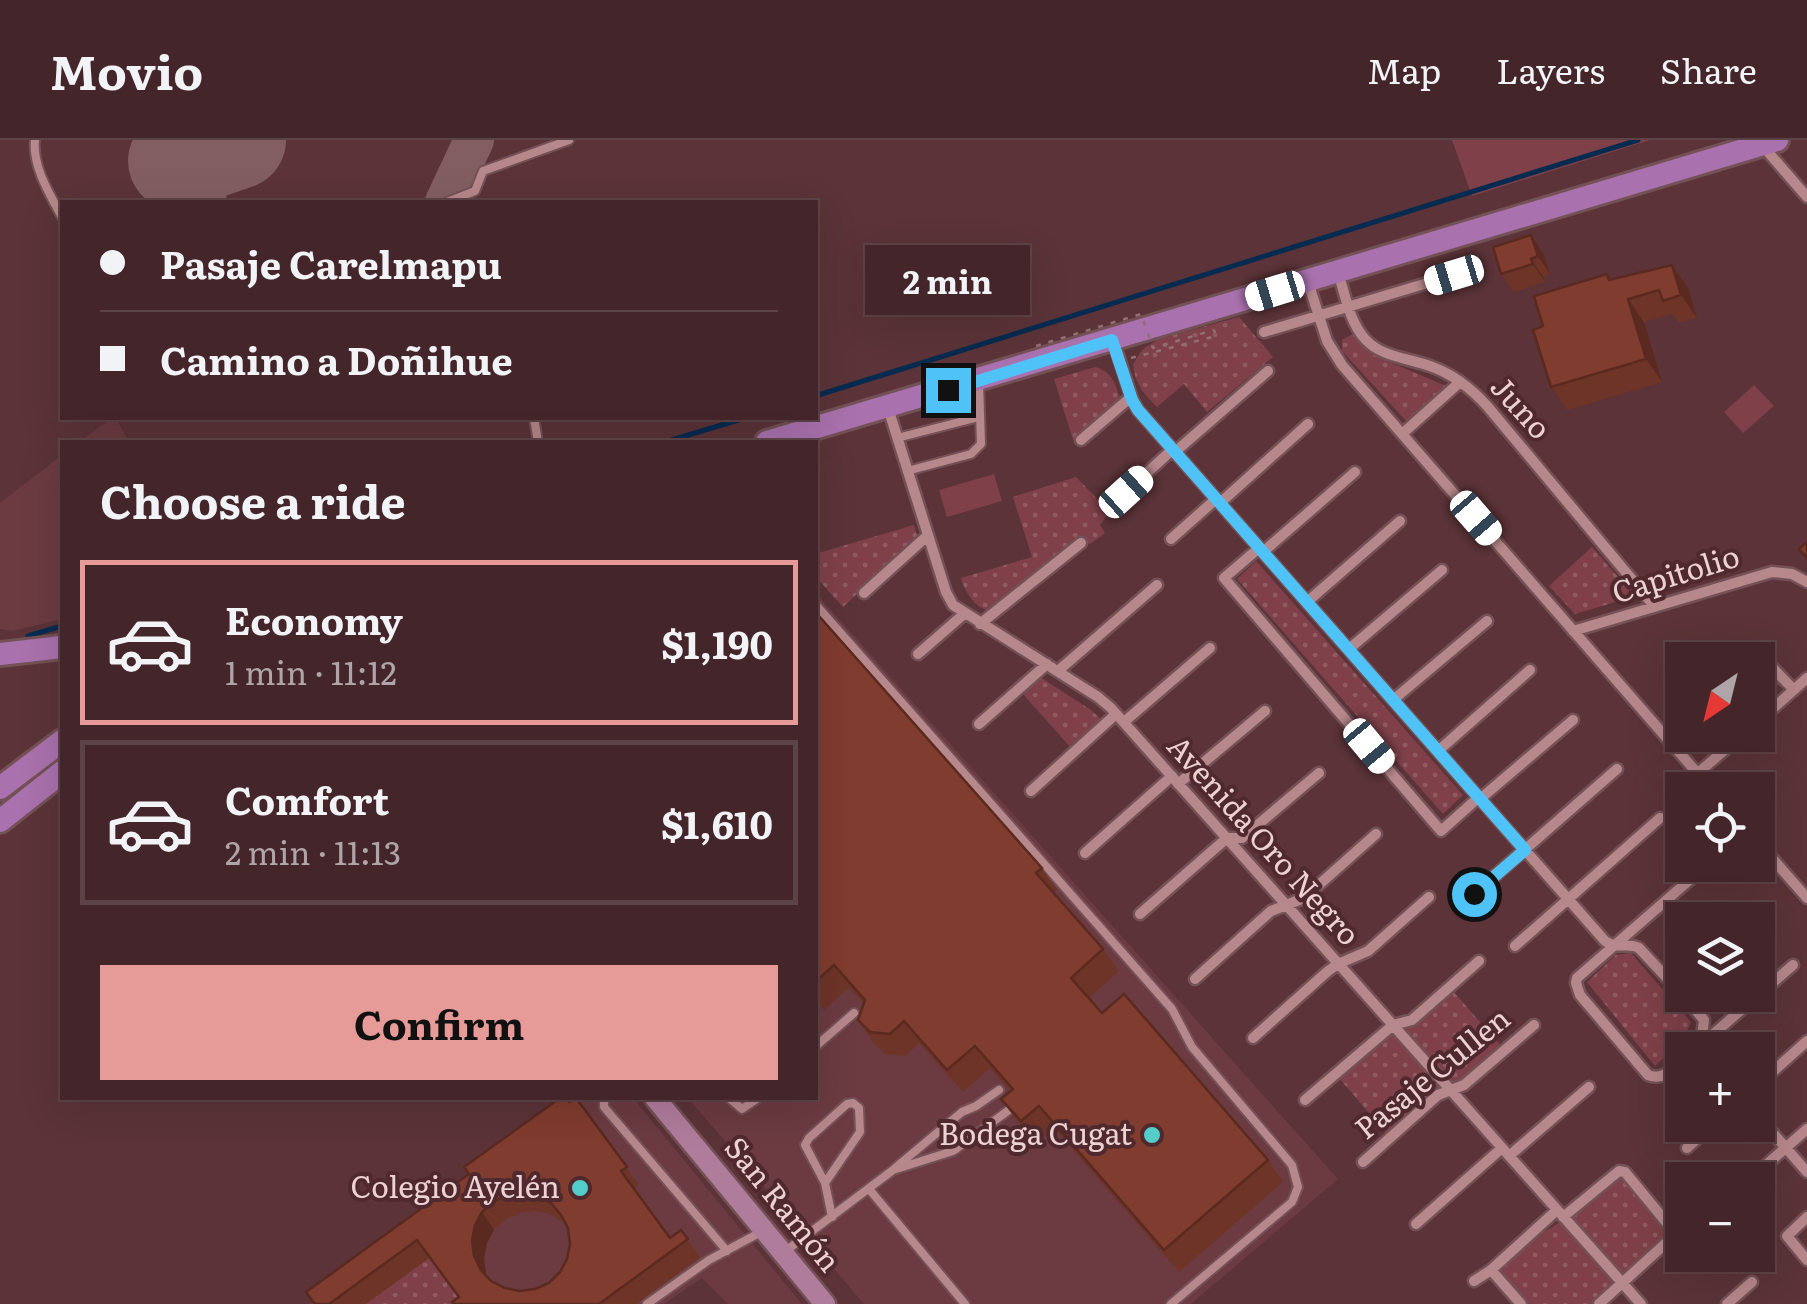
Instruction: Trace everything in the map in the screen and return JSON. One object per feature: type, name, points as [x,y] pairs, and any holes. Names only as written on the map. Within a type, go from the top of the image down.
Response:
[{"type":"main road","points":[[775,440],[979,380],[1116,350],[1338,271],[1769,142]]},
{"type":"main road","points":[[0,654],[60,648]]},
{"type":"main road","points":[[0,788],[60,742]]},
{"type":"main road","points":[[0,821],[60,774]]},
{"type":"street","points":[[1769,142],[1805,191]]},
{"type":"street","name":"Juno","points":[[1338,271],[1359,331],[1372,345],[1438,369],[1488,407],[1654,607]]},
{"type":"street","points":[[1264,332],[1454,275]]},
{"type":"street","points":[[1308,281],[1332,352],[1696,772]]},
{"type":"street","points":[[1116,350],[1138,410],[1348,650],[1605,942],[1640,948],[1665,975]]},
{"type":"street","points":[[1126,492],[1268,372]]},
{"type":"street","points":[[1402,434],[1460,382]]},
{"type":"street","points":[[1081,440],[1131,397]]},
{"type":"street","name":"Avenida Oro Negro","points":[[888,408],[927,536],[954,606],[1104,701],[1641,1304]]},
{"type":"street","points":[[1171,539],[1308,424]]},
{"type":"street","points":[[1355,472],[1224,578],[1441,831],[1573,720]]},
{"type":"street","points":[[1307,602],[1400,521]]},
{"type":"street","points":[[864,593],[927,536]]},
{"type":"street","points":[[980,624],[1081,542]]},
{"type":"street","points":[[1348,650],[1442,570]]},
{"type":"street","name":"Capitolio","points":[[1574,632],[1772,572],[1792,574],[1807,582]]},
{"type":"street","points":[[1058,671],[1157,585]]},
{"type":"street","points":[[918,654],[964,614]]},
{"type":"street","points":[[1393,700],[1487,621]]},
{"type":"street","points":[[1031,791],[1210,648]]},
{"type":"street","points":[[978,724],[1047,664]]},
{"type":"street","points":[[1438,751],[1530,670]]},
{"type":"street","points":[[1775,670],[1794,690]]},
{"type":"street","points":[[1775,705],[1807,678]]},
{"type":"street","points":[[1084,853],[1265,711]]},
{"type":"street","points":[[1700,772],[1723,752]]},
{"type":"street","points":[[1474,894],[1617,769]]},
{"type":"street","points":[[1140,914],[1227,838],[1242,838],[1319,773]]},
{"type":"street","points":[[1515,946],[1660,818]]},
{"type":"street","points":[[1196,979],[1271,911],[1304,898],[1376,834]]},
{"type":"street","points":[[1775,861],[1807,898]]},
{"type":"street","points":[[1665,1075],[1648,1075],[1580,995],[1576,983],[1612,946],[1687,882]]},
{"type":"street","points":[[1252,1038],[1338,964],[1368,951],[1429,897]]},
{"type":"street","points":[[1305,1100],[1393,1025],[1412,1020],[1479,962]]},
{"type":"street","points":[[1717,1032],[1793,965]]},
{"type":"street","name":"Pasaje Cullen","points":[[1362,1162],[1438,1095],[1464,1085],[1534,1025]]},
{"type":"street","points":[[1775,1070],[1807,1041]]},
{"type":"street","points":[[1416,1224],[1590,1087]]},
{"type":"street","name":"San Ramón","points":[[657,1100],[825,1304]]},
{"type":"street","points":[[1770,1162],[1807,1130]]},
{"type":"street","points":[[1775,1135],[1807,1172]]},
{"type":"street","points":[[1687,1148],[1694,1142]]},
{"type":"street","points":[[1474,1281],[1616,1172],[1624,1172],[1676,1234],[1598,1304]]},
{"type":"street","points":[[1807,1217],[1787,1236],[1807,1260]]},
{"type":"street","points":[[1491,1270],[1521,1304]]},
{"type":"street","points":[[1727,1304],[1752,1282]]},
{"type":"lane","points":[[35,140],[39,169],[60,213]]},
{"type":"lane","points":[[452,200],[476,191],[483,171],[569,140]]},
{"type":"lane","points":[[907,471],[971,454],[981,444],[979,380]]},
{"type":"lane","points":[[897,438],[979,417]]},
{"type":"lane","points":[[818,607],[1172,1009],[1192,1048],[1296,1172],[1298,1187],[1292,1202],[1171,1304]]},
{"type":"lane","points":[[818,1044],[854,1013]]},
{"type":"lane","points":[[783,1253],[962,1112],[999,1090]]},
{"type":"lane","points":[[604,1100],[604,1107],[727,1251]]},
{"type":"lane","points":[[731,1100],[742,1109],[755,1100]]},
{"type":"lane","points":[[825,1184],[860,1132],[859,1108],[853,1104],[847,1104],[806,1145],[825,1184],[832,1217]]},
{"type":"lane","points":[[893,1170],[953,1151],[1010,1110]]},
{"type":"lane","points":[[868,1189],[965,1304]]},
{"type":"lane","points":[[647,1304],[709,1260],[764,1230]]},
{"type":"path","points":[[1036,346],[1142,314],[1153,348],[1214,330],[1216,336],[1159,351],[1116,350]]},
{"type":"shaded area","points":[[1452,140],[1650,140],[1472,196]]},
{"type":"shaded area","points":[[1239,317],[1273,357],[1207,412],[1184,384],[1157,407],[1136,377],[1133,364],[1142,350],[1158,339]]},
{"type":"shaded area","points":[[1353,334],[1371,354],[1446,386],[1407,422],[1342,351],[1342,340]]},
{"type":"shaded area","points":[[1095,367],[1109,375],[1120,398],[1073,440],[1054,379]]},
{"type":"shaded area","points":[[1754,385],[1774,406],[1743,433],[1724,412]]},
{"type":"shaded area","points":[[109,420],[117,420],[128,440],[82,440]]},
{"type":"shaded area","points":[[60,457],[60,619],[13,631],[0,629],[0,503]]},
{"type":"shaded area","points":[[994,474],[1002,501],[947,517],[939,490]]},
{"type":"shaded area","points":[[1076,477],[1110,512],[1100,525],[1105,533],[1090,544],[1080,537],[990,611],[980,607],[961,578],[1032,557],[1013,497]]},
{"type":"shaded area","points":[[914,525],[918,538],[843,607],[818,579],[818,553]]},
{"type":"shaded area","points":[[1592,547],[1631,592],[1629,598],[1575,614],[1549,586]]},
{"type":"shaded area","points":[[1256,561],[1463,795],[1443,814],[1237,579]]},
{"type":"shaded area","points":[[818,595],[1338,1179],[1191,1304],[864,1304],[690,1100],[818,1100]]},
{"type":"shaded area","points":[[1040,677],[1104,722],[1072,749],[1022,693]]},
{"type":"shaded area","points":[[1631,953],[1665,992],[1665,1012],[1682,1012],[1691,1022],[1687,1032],[1665,1032],[1665,1057],[1655,1066],[1587,982],[1616,955]]},
{"type":"shaded area","points":[[1452,990],[1502,1047],[1464,1080],[1387,1134],[1339,1078]]},
{"type":"shaded area","name":"Colegio Ayelén","points":[[563,1100],[635,1100],[802,1304],[728,1304],[702,1278],[664,1304],[310,1304]]},
{"type":"shaded area","points":[[1615,1178],[1624,1179],[1665,1227],[1665,1241],[1592,1304],[1527,1304],[1497,1272],[1537,1236],[1574,1214]]},
{"type":"shaded area","points":[[429,1258],[463,1304],[366,1304]]},
{"type":"building","points":[[1531,235],[1538,256],[1531,259],[1533,264],[1501,274],[1493,247]]},
{"type":"building","points":[[1672,265],[1681,295],[1663,301],[1659,290],[1628,299],[1646,359],[1551,387],[1533,330],[1543,326],[1534,296],[1607,274],[1609,280]]},
{"type":"building","points":[[1807,542],[1807,558],[1799,549]]},
{"type":"building","points":[[818,615],[1042,868],[1036,873],[1103,949],[1071,978],[1102,1013],[1124,994],[1268,1160],[1164,1250],[1039,1106],[1021,1121],[1001,1099],[1013,1089],[975,1046],[947,1070],[904,1021],[890,1034],[870,1032],[858,1020],[865,1000],[834,965],[818,979]]},
{"type":"building","points":[[557,1100],[577,1100],[627,1167],[621,1171],[670,1238],[681,1230],[688,1239],[599,1304],[454,1304],[459,1297],[417,1240],[329,1304],[315,1304],[306,1292],[469,1174],[464,1167]],"holes":[[[522,1193],[551,1203],[568,1228],[570,1244],[560,1272],[549,1283],[520,1291],[491,1281],[474,1256],[472,1241],[482,1212],[507,1195]]]},
{"type":"waterway","points":[[818,395],[1638,140]]},
{"type":"waterway","points":[[672,440],[738,420]]},
{"type":"waterway","points":[[28,636],[60,627]]},
{"type":"taxiway","points":[[198,140],[207,200]]},
{"type":"taxiway","points":[[446,200],[474,140]]},
{"type":"runway","points":[[177,161],[237,140]]},
{"type":"place","name":"Bodega Cugat","points":[[1152,1135]]},
{"type":"place","name":"Colegio Ayelén","points":[[580,1188]]},
{"type":"route","points":[[948,390],[1112,340],[1138,410],[1525,850],[1474,894]]}]
